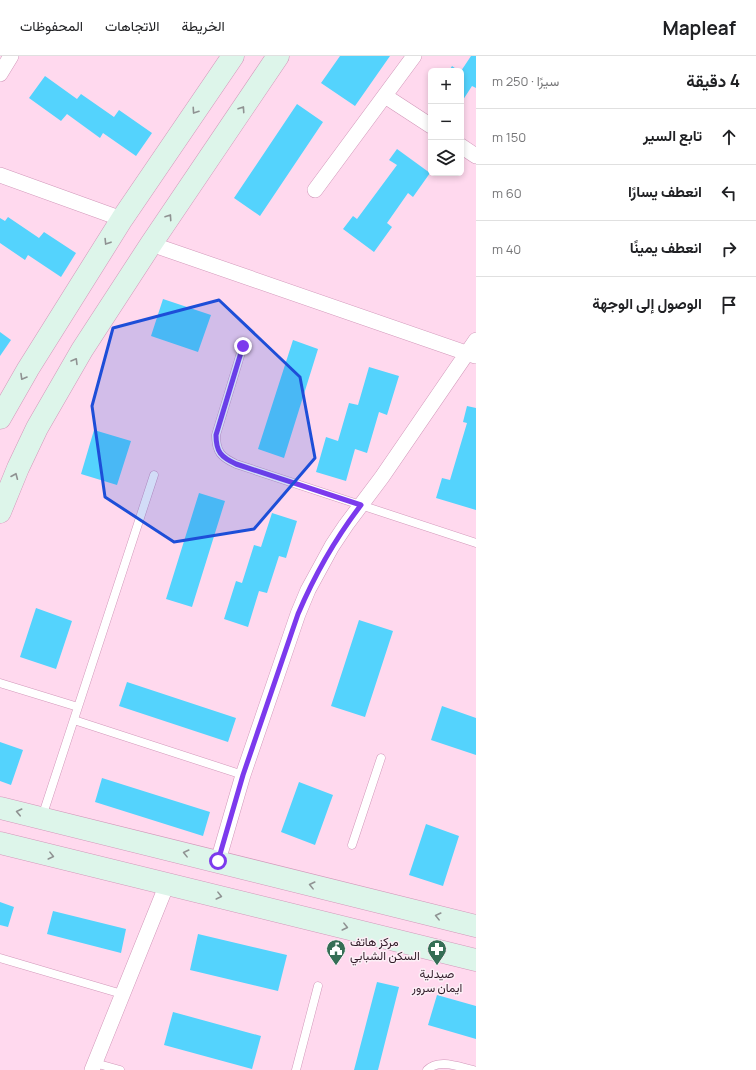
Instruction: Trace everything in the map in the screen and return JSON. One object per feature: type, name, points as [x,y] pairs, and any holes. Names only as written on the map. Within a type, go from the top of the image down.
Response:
[{"type":"street","points":[[0,74],[11,56]]},
{"type":"street","points":[[0,418],[28,368],[122,219],[233,56]]},
{"type":"street","points":[[0,512],[18,468],[38,428],[82,350],[151,244],[278,56]]},
{"type":"street","points":[[316,190],[414,56]]},
{"type":"street","points":[[385,96],[428,124]]},
{"type":"street","points":[[464,148],[476,156]]},
{"type":"street","points":[[0,175],[122,219]]},
{"type":"street","points":[[151,244],[471,355]]},
{"type":"street","points":[[218,861],[243,775],[298,614],[308,590],[332,546],[346,525],[471,355],[476,340]]},
{"type":"street","points":[[0,808],[476,926]]},
{"type":"street","points":[[0,843],[476,960]]},
{"type":"street","points":[[93,1067],[167,884]]},
{"type":"lane","points":[[243,346],[216,435],[216,444],[220,454],[236,464],[476,543]]},
{"type":"lane","points":[[42,818],[154,475]]},
{"type":"lane","points":[[0,683],[78,708]]},
{"type":"lane","points":[[74,720],[243,775]]},
{"type":"lane","points":[[352,846],[381,758]]},
{"type":"lane","points":[[0,958],[122,994]]},
{"type":"lane","points":[[296,1070],[318,986]]},
{"type":"lane","points":[[427,1070],[429,1067],[439,1064],[449,1064],[473,1070]]},
{"type":"lane","points":[[93,1067],[120,1070]]},
{"type":"highlighted area","points":[[219,300],[300,377],[315,458],[254,529],[174,542],[105,497],[92,406],[113,328]]},
{"type":"building","points":[[340,56],[390,56],[355,106],[321,83]]},
{"type":"building","points":[[471,56],[476,56],[476,88],[472,86],[464,98],[464,68]]},
{"type":"building","points":[[45,76],[77,99],[81,94],[114,117],[119,110],[152,133],[136,156],[103,133],[100,138],[67,114],[61,121],[29,98]]},
{"type":"building","points":[[297,104],[323,122],[260,216],[234,198]]},
{"type":"building","points":[[397,149],[428,172],[428,176],[413,197],[408,193],[387,223],[392,227],[374,252],[343,229],[353,216],[357,219],[397,165],[389,160]]},
{"type":"building","points":[[8,217],[39,238],[44,232],[76,253],[61,277],[28,255],[25,260],[0,243],[0,218],[5,221]]},
{"type":"building","points":[[163,299],[211,315],[198,352],[151,336]]},
{"type":"building","points":[[0,332],[11,340],[0,356]]},
{"type":"building","points":[[293,340],[318,349],[284,458],[258,449]]},
{"type":"building","points":[[369,367],[399,376],[387,415],[379,412],[367,453],[355,449],[346,481],[316,472],[326,437],[338,441],[349,403],[358,405]]},
{"type":"building","points":[[467,406],[476,408],[476,510],[436,498],[442,478],[450,480],[467,423],[463,422]]},
{"type":"building","points":[[94,430],[131,441],[117,485],[81,474]]},
{"type":"building","points":[[199,493],[225,501],[192,607],[166,599]]},
{"type":"building","points":[[272,513],[297,521],[286,558],[279,556],[267,593],[259,591],[248,627],[224,619],[236,581],[242,583],[254,545],[261,547]]},
{"type":"building","points":[[36,608],[72,621],[56,669],[20,657]]},
{"type":"building","points":[[359,620],[393,631],[365,717],[331,706]]},
{"type":"building","points":[[127,682],[236,718],[228,742],[119,706]]},
{"type":"building","points":[[442,706],[476,718],[476,755],[431,740]]},
{"type":"building","points":[[0,742],[23,750],[11,785],[0,781]]},
{"type":"building","points":[[102,778],[210,812],[203,836],[95,802]]},
{"type":"building","points":[[299,782],[333,795],[315,845],[281,832]]},
{"type":"building","points":[[426,824],[459,836],[443,886],[409,875]]},
{"type":"building","points":[[0,902],[14,907],[8,927],[0,925]]},
{"type":"building","points":[[53,911],[126,929],[121,953],[47,934]]},
{"type":"building","points":[[198,934],[287,955],[278,991],[190,970]]},
{"type":"building","points":[[377,982],[399,987],[378,1070],[354,1070]]},
{"type":"building","points":[[437,995],[476,1006],[476,1039],[428,1025]]},
{"type":"building","points":[[173,1012],[261,1036],[252,1069],[164,1045]]},
{"type":"place","name":"مركز هاتف السكن الشبابي","points":[[336,966]]},
{"type":"place","name":"صيدلية ايمان سرور","points":[[437,966]]},
{"type":"route","points":[[218,861],[243,775],[298,614],[319,568],[332,546],[361,505],[236,464],[220,454],[216,444],[216,435],[243,346]]}]
